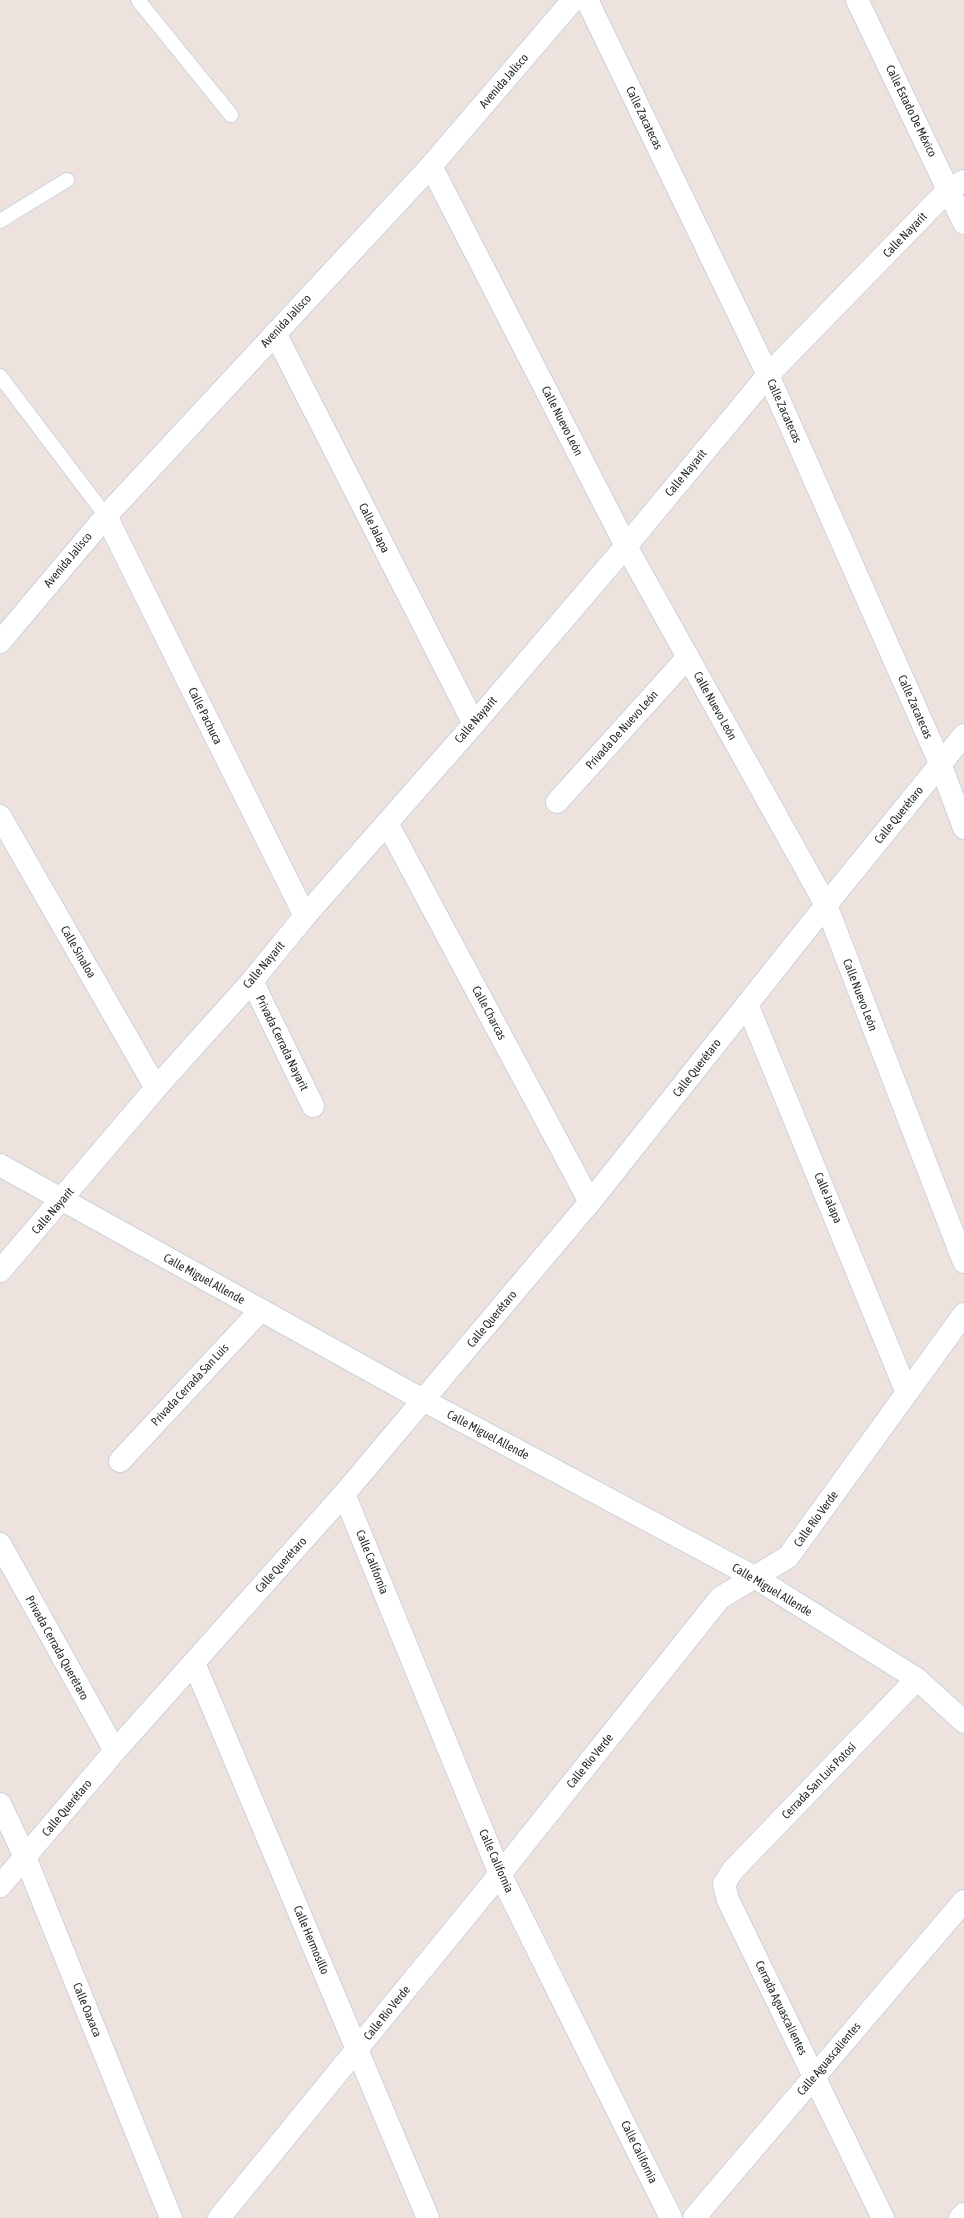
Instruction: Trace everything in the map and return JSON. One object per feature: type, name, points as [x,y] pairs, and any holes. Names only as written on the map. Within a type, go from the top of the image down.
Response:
[{"type":"street","name":"Avenida Jalisco","points":[[0,642],[106,516],[430,166],[573,0]]},
{"type":"street","name":"Calle Zacatecas","points":[[587,0],[768,375],[940,763],[964,828]]},
{"type":"street","name":"Calle Estado De México","points":[[857,0],[956,185],[964,223]]},
{"type":"street","name":"Calle Nuevo León","points":[[430,166],[626,546],[826,905],[964,1262]]},
{"type":"street","name":"Calle Nayarit","points":[[0,1271],[62,1201],[156,1088],[252,981],[305,916],[474,724],[626,546],[768,375],[956,185]]},
{"type":"street","name":"Calle Jalapa","points":[[275,333],[474,724]]},
{"type":"street","name":"Calle Pachuca","points":[[106,516],[305,916]]},
{"type":"street","name":"Privada De Nuevo León","points":[[557,802],[688,657]]},
{"type":"street","name":"Calle Querétaro","points":[[0,1886],[115,1751],[344,1494],[590,1202],[826,905],[964,735]]},
{"type":"street","name":"Calle Sinaloa","points":[[0,816],[156,1088]]},
{"type":"street","name":"Calle Charcas","points":[[387,823],[590,1202]]},
{"type":"street","name":"Privada Cerrada Nayarit","points":[[252,981],[312,1106]]},
{"type":"street","name":"Calle Jalapa","points":[[747,1004],[907,1393]]},
{"type":"street","name":"Calle Miguel Allende","points":[[0,1165],[62,1201],[423,1400],[756,1578],[918,1679],[964,1722]]},
{"type":"street","name":"Privada Cerrada San Luis","points":[[120,1461],[260,1310]]},
{"type":"street","name":"Calle Río Verde","points":[[219,2218],[500,1874],[720,1598],[788,1558],[964,1314]]},
{"type":"street","name":"Calle California","points":[[344,1494],[500,1874],[671,2218]]},
{"type":"street","name":"Privada Cerrada Querétaro","points":[[0,1544],[115,1751]]},
{"type":"street","name":"Calle Hermosillo","points":[[194,1663],[428,2218]]},
{"type":"street","name":"Cerrada San Luis Potosí","points":[[724,1884],[733,1870],[918,1679]]},
{"type":"street","name":"Calle Oaxaca","points":[[0,1804],[25,1857],[171,2218]]},
{"type":"street","name":"Cerrada Aguascalientes","points":[[724,1884],[728,1900],[883,2218]]},
{"type":"street","name":"Calle Aguascalientes","points":[[694,2218],[964,1901]]},
{"type":"street","points":[[960,2218],[964,2214]]},
{"type":"lane","points":[[138,0],[231,115]]},
{"type":"lane","points":[[0,221],[67,180]]},
{"type":"lane","points":[[0,376],[106,516]]}]
